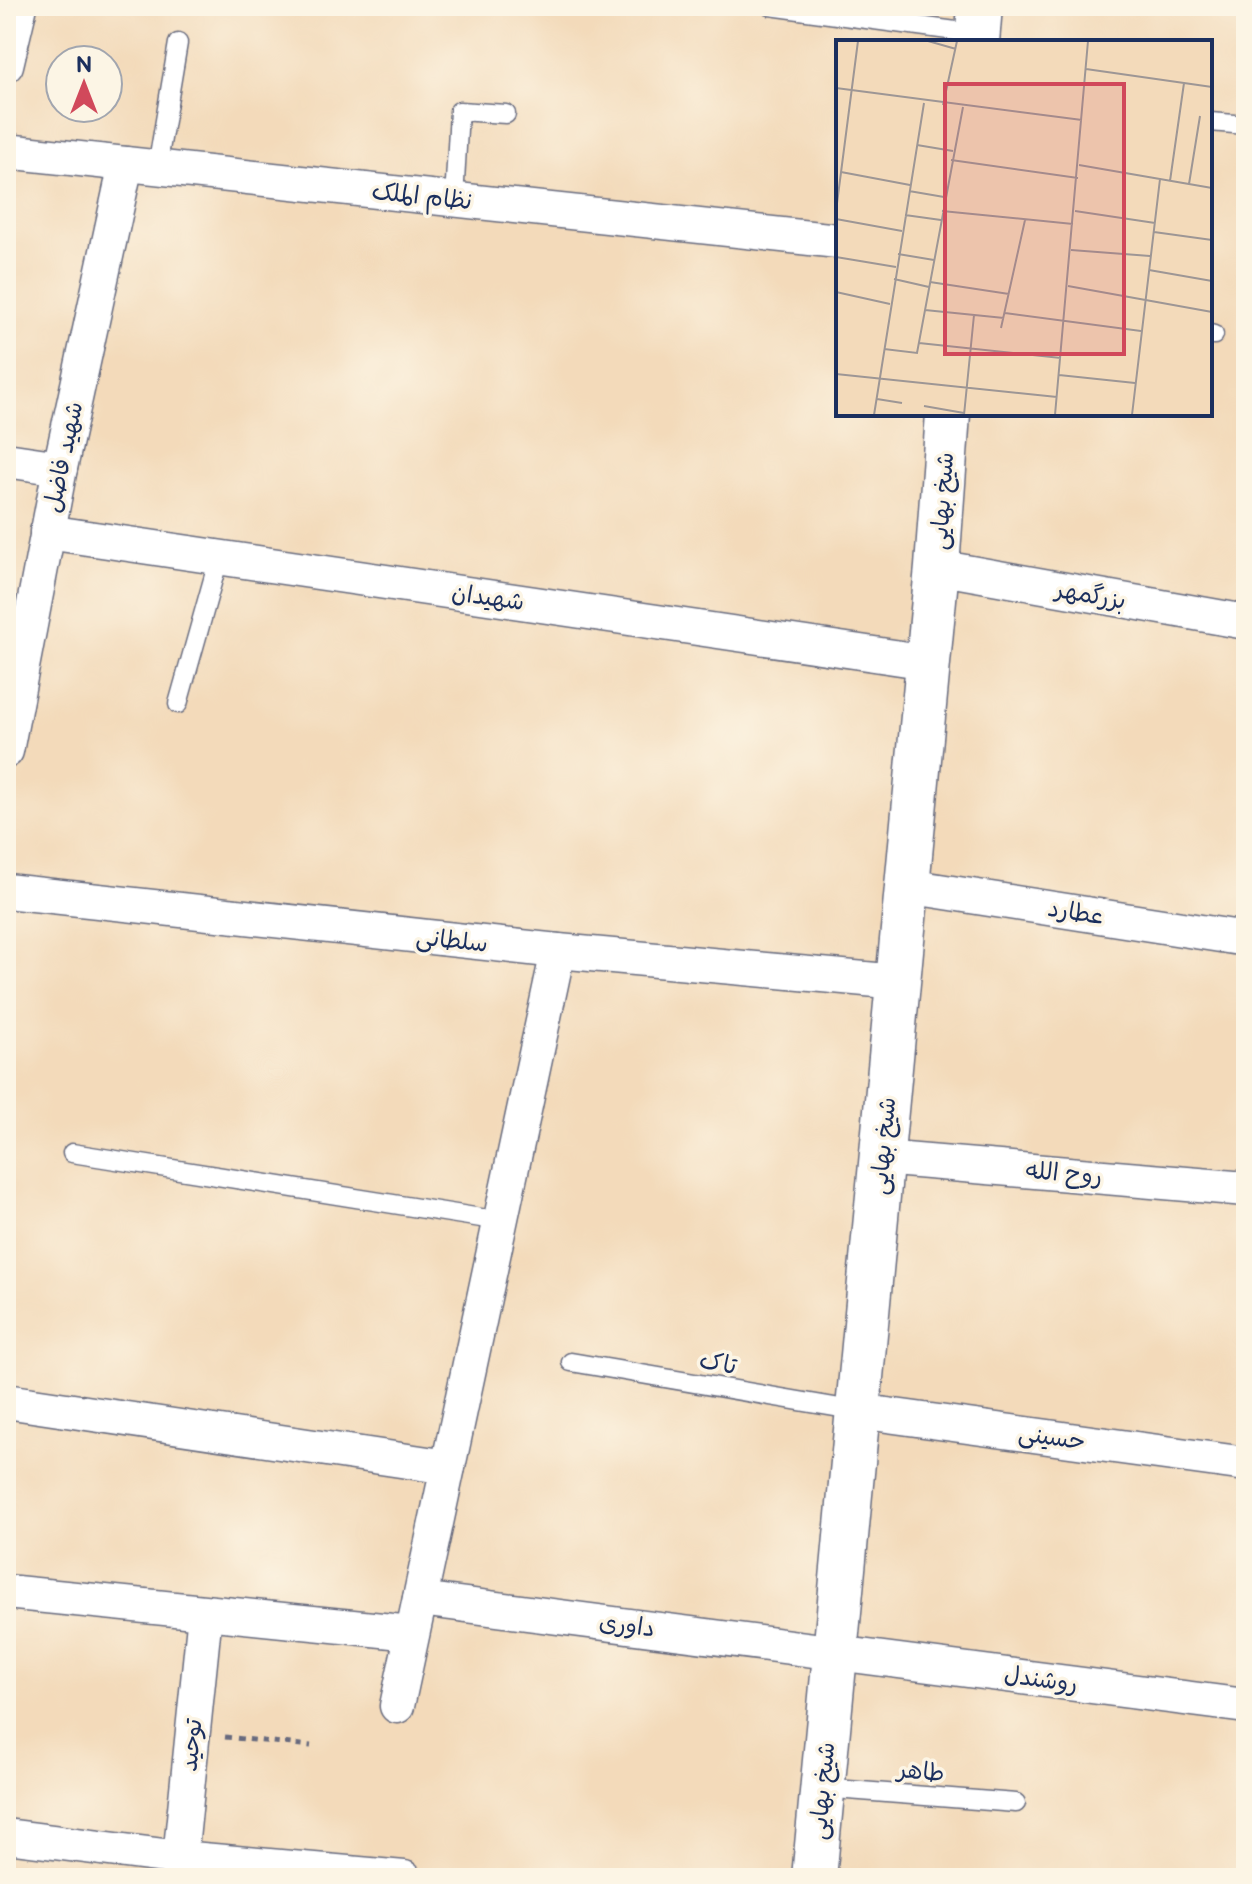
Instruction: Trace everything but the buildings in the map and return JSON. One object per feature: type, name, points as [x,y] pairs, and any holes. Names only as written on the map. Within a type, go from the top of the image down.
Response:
[{"type":"main road","name":"شیخ بهایی","points":[[814,1878],[937,567],[948,416]]},
{"type":"street","points":[[6,65],[20,6]]},
{"type":"street","name":"نظام الملک","points":[[6,151],[836,241]]},
{"type":"street","name":"شهید فاضل","points":[[6,751],[60,468],[142,166]]},
{"type":"street","points":[[6,460],[60,468]]},
{"type":"street","name":"شهیدان","points":[[47,532],[928,662]]},
{"type":"street","name":"بزرگمهر","points":[[937,567],[1246,622]]},
{"type":"street","name":"عطارد","points":[[907,886],[1246,939]]},
{"type":"street","name":"سلطانی","points":[[6,891],[558,951],[898,982]]},
{"type":"street","points":[[397,1706],[558,951]]},
{"type":"street","name":"روح الله","points":[[881,1158],[1246,1189]]},
{"type":"street","points":[[6,1401],[448,1467]]},
{"type":"street","name":"حسینی","points":[[858,1411],[1246,1464]]},
{"type":"street","points":[[6,1592],[412,1633]]},
{"type":"street","name":"داوری","points":[[420,1599],[835,1652]]},
{"type":"street","name":"توحید","points":[[179,1868],[205,1613]]},
{"type":"street","name":"روشندل","points":[[835,1652],[1246,1706]]},
{"type":"street","points":[[6,1836],[179,1868],[404,1878]]},
{"type":"lane","points":[[770,6],[978,27]]},
{"type":"lane","points":[[142,166],[178,43]]},
{"type":"lane","points":[[454,200],[459,111],[506,114]]},
{"type":"lane","points":[[1212,122],[1246,125]]},
{"type":"lane","points":[[178,704],[219,558]]},
{"type":"lane","points":[[72,1153],[500,1221]]},
{"type":"lane","name":"تاک","points":[[571,1362],[858,1411]]},
{"type":"lane","name":"طاهر","points":[[822,1788],[1016,1803]]},
{"type":"path","points":[[193,1733],[311,1746]]}]
